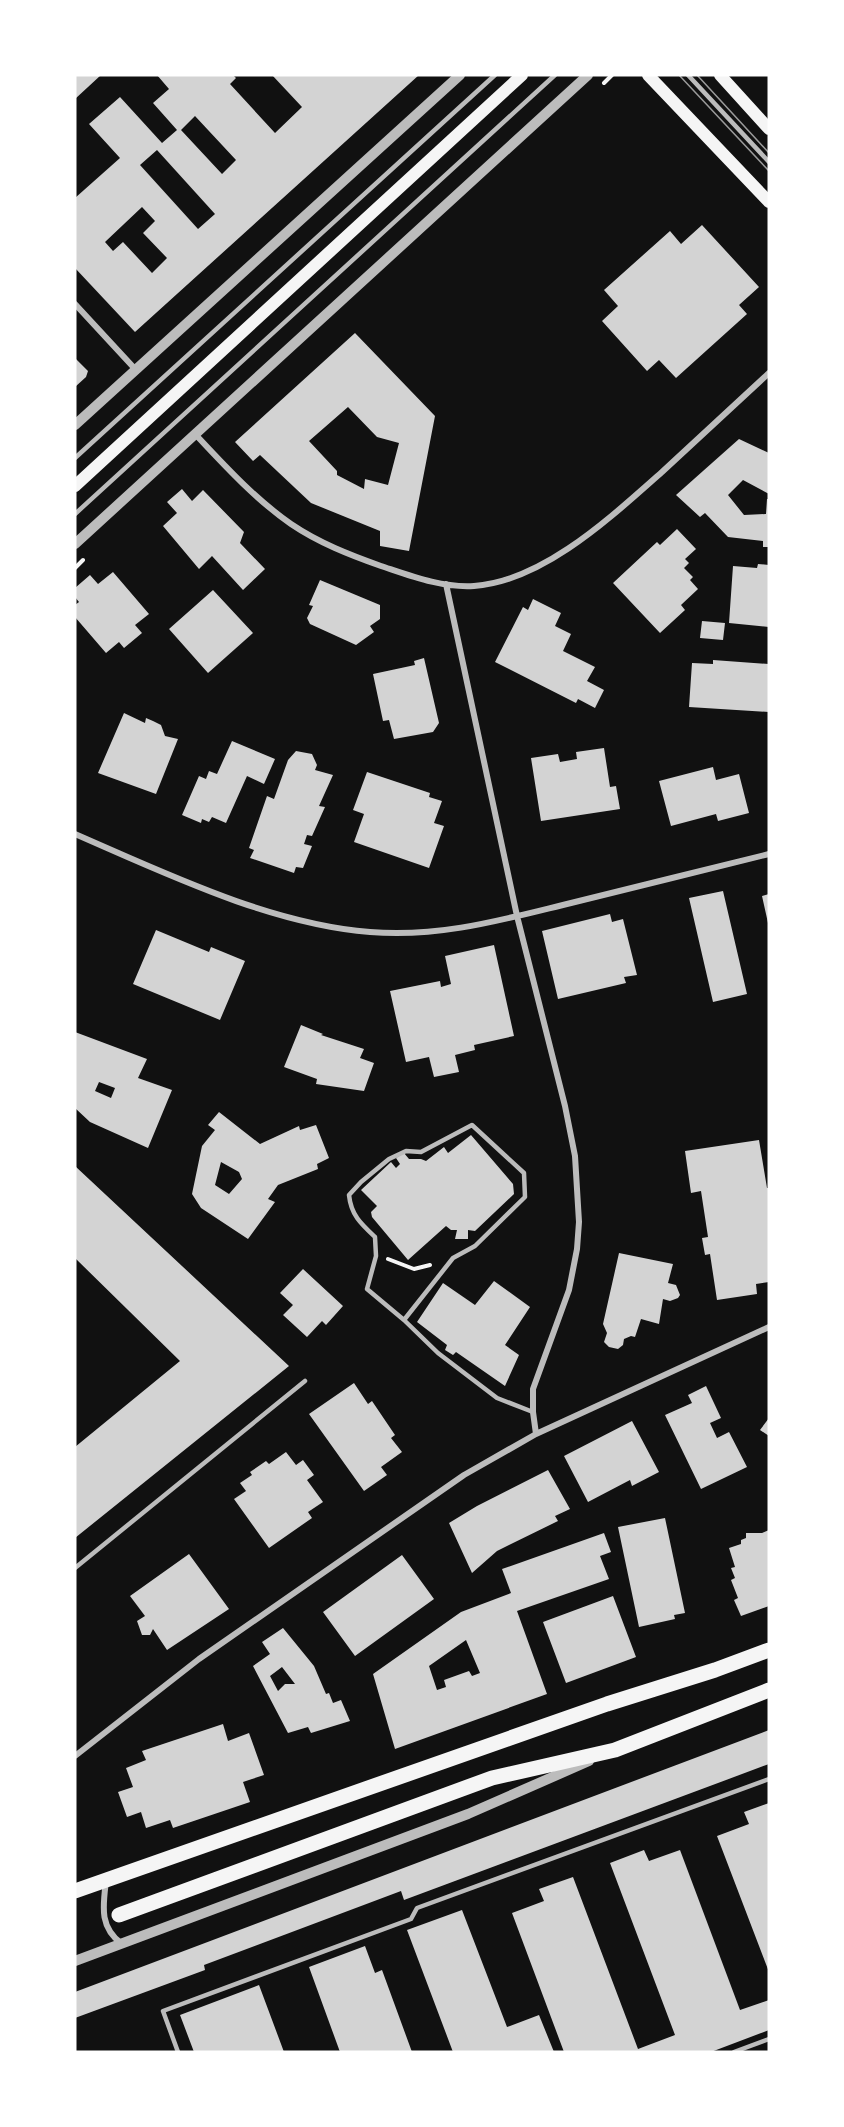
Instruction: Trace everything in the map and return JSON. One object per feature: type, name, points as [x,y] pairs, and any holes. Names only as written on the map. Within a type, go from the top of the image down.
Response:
[{"type":"main road","points":[[75,486],[522,75]]},
{"type":"main road","points":[[648,75],[769,202]]},
{"type":"main road","points":[[720,75],[769,129]]},
{"type":"main road","points":[[75,1891],[607,1704],[715,1670],[769,1650]]},
{"type":"main road","points":[[118,1914],[492,1778],[615,1750],[769,1690]]},
{"type":"street","points":[[75,424],[460,75]]},
{"type":"street","points":[[75,544],[588,75]]},
{"type":"street","points":[[75,304],[136,370]]},
{"type":"street","points":[[195,434],[258,496],[301,530],[360,559],[415,577],[446,584],[473,586],[528,571],[570,547],[625,504],[769,373]]},
{"type":"street","points":[[446,584],[517,916],[575,1156],[578,1202],[577,1249],[571,1280],[536,1377],[532,1412],[536,1434]]},
{"type":"street","points":[[75,834],[174,878],[224,897],[280,914],[337,927],[378,933],[434,932],[517,916],[769,854]]},
{"type":"street","points":[[75,1756],[199,1659],[464,1475],[536,1434],[769,1327]]},
{"type":"street","points":[[75,1961],[468,1814],[615,1750]]},
{"type":"street","points":[[106,1880],[104,1922],[109,1932],[122,1944]]},
{"type":"lane","points":[[75,458],[495,75]]},
{"type":"lane","points":[[75,514],[555,75]]},
{"type":"lane","points":[[688,75],[769,162]]},
{"type":"lane","points":[[404,1320],[453,1258],[475,1246],[525,1197],[524,1173],[472,1125],[421,1152],[406,1151],[389,1159],[349,1195],[350,1207],[355,1217],[375,1237],[376,1256],[367,1289],[438,1353],[497,1398],[532,1412]]},
{"type":"lane","points":[[75,1568],[305,1382]]},
{"type":"lane","points":[[178,2052],[163,2011],[411,1920],[417,1908],[769,1779]]},
{"type":"lane","points":[[734,2052],[769,2039]]},
{"type":"path","points":[[376,1256],[401,1262],[414,1269],[448,1264]]},
{"type":"building","points":[[75,75],[101,75],[75,99]]},
{"type":"building","points":[[157,75],[233,75],[236,78],[230,84],[275,133],[302,107],[272,75],[419,75],[135,332],[75,268],[75,198],[120,158],[89,124],[120,97],[162,143],[177,130],[153,103],[169,89]],"holes":[[[195,116],[236,160],[222,174],[181,130]],[[157,150],[215,214],[198,229],[140,165]],[[142,207],[155,221],[143,233],[167,258],[152,273],[123,242],[113,251],[105,242]]]},
{"type":"building","points":[[702,225],[759,287],[739,305],[747,314],[676,378],[659,360],[647,371],[602,321],[618,306],[604,290],[670,231],[681,244]]},
{"type":"building","points":[[355,333],[435,416],[409,551],[380,546],[380,531],[311,503],[260,455],[253,461],[235,442]],"holes":[[[348,407],[377,437],[399,443],[388,485],[365,479],[364,489],[337,475],[337,471],[309,441]]]},
{"type":"building","points":[[75,358],[88,371],[86,377],[75,387]]},
{"type":"building","points":[[739,439],[769,453],[769,494],[743,480],[728,495],[744,515],[766,514],[767,499],[769,499],[769,547],[763,547],[763,541],[728,537],[705,513],[700,517],[676,495]]},
{"type":"building","points":[[182,489],[192,501],[203,490],[244,532],[240,543],[265,569],[243,590],[212,556],[199,569],[163,526],[177,513],[167,502]]},
{"type":"building","points":[[677,529],[696,549],[685,559],[689,563],[684,568],[693,577],[690,580],[698,589],[681,605],[685,610],[660,633],[613,583],[657,542],[660,545]]},
{"type":"building","points":[[758,564],[769,565],[769,627],[729,623],[733,566],[757,568]]},
{"type":"building","points":[[113,572],[149,614],[135,625],[142,633],[124,648],[119,642],[106,653],[75,617],[75,605],[79,602],[75,597],[75,588],[90,575],[98,584]]},
{"type":"building","points":[[320,580],[380,605],[380,619],[370,626],[374,632],[356,645],[310,624],[307,618],[313,606],[309,605]]},
{"type":"building","points":[[213,590],[253,633],[208,673],[169,629]]},
{"type":"building","points":[[533,599],[561,613],[555,626],[571,634],[563,651],[595,667],[587,681],[604,690],[595,708],[578,699],[576,703],[495,662],[523,607],[528,610]]},
{"type":"building","points":[[702,621],[725,623],[723,640],[700,638]]},
{"type":"building","points":[[424,658],[439,723],[433,732],[394,739],[389,720],[383,721],[373,674],[415,665],[414,661]]},
{"type":"building","points":[[713,660],[769,664],[769,712],[689,707],[692,663],[713,664]]},
{"type":"building","points":[[124,713],[145,723],[146,718],[153,721],[161,725],[165,736],[178,739],[156,794],[98,773]]},
{"type":"building","points":[[232,741],[275,759],[264,784],[247,776],[226,823],[212,817],[209,822],[202,819],[201,823],[182,815],[199,776],[206,779],[209,771],[217,774]]},
{"type":"building","points":[[604,748],[610,787],[616,786],[620,809],[541,821],[531,758],[558,754],[560,762],[577,759],[576,752]]},
{"type":"building","points":[[296,751],[312,754],[317,765],[315,770],[333,775],[319,806],[325,807],[312,836],[307,835],[304,844],[312,846],[303,868],[296,867],[294,873],[250,858],[254,850],[249,848],[267,796],[274,799],[288,760]]},
{"type":"building","points":[[713,767],[716,780],[739,774],[749,813],[718,821],[716,814],[671,826],[659,781]]},
{"type":"building","points":[[367,772],[430,793],[429,797],[442,801],[434,823],[444,826],[429,868],[354,842],[364,814],[353,810]]},
{"type":"building","points":[[723,891],[747,994],[713,1002],[689,898]]},
{"type":"building","points":[[769,894],[769,922],[768,923],[762,896]]},
{"type":"building","points":[[610,914],[612,922],[623,919],[637,975],[624,977],[626,983],[558,999],[542,931]]},
{"type":"building","points":[[156,930],[209,952],[211,947],[245,961],[220,1020],[133,984]]},
{"type":"building","points":[[494,945],[514,1036],[474,1045],[475,1050],[455,1055],[459,1072],[434,1077],[429,1057],[406,1062],[390,991],[440,981],[441,987],[451,984],[445,956]]},
{"type":"building","points":[[301,1025],[323,1034],[321,1035],[364,1049],[360,1058],[374,1063],[364,1091],[316,1084],[317,1079],[284,1067]]},
{"type":"building","points":[[75,1032],[147,1059],[138,1078],[172,1090],[148,1148],[90,1122],[75,1108]],"holes":[[[99,1082],[115,1088],[111,1098],[95,1091]]]},
{"type":"building","points":[[219,1112],[260,1144],[299,1126],[300,1130],[316,1125],[329,1158],[317,1164],[318,1169],[278,1185],[268,1199],[275,1202],[248,1239],[201,1208],[192,1194],[202,1146],[215,1130],[208,1125]],"holes":[[[221,1162],[239,1172],[242,1179],[229,1194],[215,1185]]]},
{"type":"building","points":[[471,1135],[513,1184],[514,1194],[475,1231],[468,1230],[468,1239],[455,1239],[457,1230],[451,1230],[446,1226],[408,1260],[372,1217],[371,1212],[377,1206],[361,1190],[391,1162],[396,1168],[400,1164],[396,1158],[404,1153],[409,1159],[426,1161],[444,1147],[448,1153]]},
{"type":"building","points":[[759,1140],[767,1188],[769,1188],[769,1282],[756,1284],[757,1294],[717,1300],[710,1254],[705,1255],[702,1238],[708,1237],[701,1191],[691,1193],[685,1151]]},
{"type":"building","points":[[75,1166],[289,1366],[75,1538],[75,1447],[180,1361],[75,1258]]},
{"type":"building","points":[[619,1253],[673,1264],[668,1283],[676,1285],[680,1295],[670,1301],[663,1299],[659,1324],[641,1319],[635,1337],[624,1339],[623,1345],[618,1349],[609,1347],[604,1342],[607,1333],[603,1324]]},
{"type":"building","points":[[303,1269],[343,1306],[326,1325],[322,1321],[307,1337],[283,1315],[293,1305],[280,1293]]},
{"type":"building","points":[[494,1281],[530,1307],[505,1345],[519,1355],[505,1386],[456,1352],[453,1355],[445,1350],[447,1345],[417,1322],[443,1283],[475,1305]]},
{"type":"building","points":[[354,1383],[368,1404],[372,1401],[395,1435],[391,1438],[402,1452],[381,1467],[387,1475],[364,1491],[309,1414]]},
{"type":"building","points":[[706,1386],[721,1418],[710,1423],[717,1438],[729,1432],[747,1467],[701,1489],[665,1415],[692,1403],[688,1395]]},
{"type":"building","points":[[769,1418],[769,1436],[760,1430]]},
{"type":"building","points":[[632,1421],[659,1472],[632,1486],[630,1480],[588,1502],[564,1456]]},
{"type":"building","points":[[286,1452],[296,1465],[303,1460],[314,1475],[307,1480],[323,1502],[308,1512],[312,1518],[269,1548],[234,1499],[246,1491],[240,1483],[252,1475],[250,1472],[266,1461],[269,1464]]},
{"type":"building","points":[[548,1470],[570,1509],[555,1516],[558,1521],[497,1551],[472,1573],[449,1523]]},
{"type":"building","points":[[665,1518],[685,1613],[674,1615],[675,1619],[639,1627],[618,1527]]},
{"type":"building","points":[[769,1530],[769,1606],[741,1616],[734,1600],[738,1598],[731,1580],[735,1578],[731,1568],[735,1567],[729,1548],[741,1544],[741,1540],[746,1538],[746,1533],[762,1533]]},
{"type":"building","points":[[604,1533],[611,1552],[600,1556],[609,1579],[517,1611],[547,1694],[395,1749],[373,1674],[461,1612],[511,1593],[502,1569]],"holes":[[[466,1640],[480,1673],[472,1676],[469,1671],[444,1680],[446,1687],[437,1690],[429,1666]]]},
{"type":"building","points":[[189,1554],[229,1609],[167,1650],[153,1629],[150,1635],[142,1635],[137,1621],[145,1616],[130,1596]]},
{"type":"building","points":[[402,1555],[434,1599],[355,1656],[323,1612]]},
{"type":"building","points":[[613,1596],[636,1657],[566,1683],[543,1622]]},
{"type":"building","points":[[283,1628],[314,1666],[326,1694],[329,1693],[333,1703],[341,1700],[350,1721],[311,1733],[308,1727],[288,1733],[253,1666],[270,1654],[262,1642]],"holes":[[[282,1667],[295,1684],[285,1684],[278,1691],[270,1676]]]},
{"type":"building","points":[[223,1724],[228,1741],[249,1733],[264,1775],[243,1782],[250,1802],[173,1828],[170,1820],[146,1828],[141,1812],[127,1817],[118,1792],[133,1787],[126,1768],[146,1760],[142,1751]]},
{"type":"building","points":[[769,1730],[769,1764],[404,1900],[401,1891],[204,1965],[205,1970],[75,2018],[75,1992]]},
{"type":"building","points":[[769,1803],[769,1972],[717,1836],[749,1824],[744,1812]]},
{"type":"building","points":[[644,1850],[649,1861],[680,1850],[740,2010],[769,2000],[769,2030],[711,2052],[564,2052],[512,1913],[544,1901],[539,1889],[573,1877],[638,2049],[675,2035],[610,1863]]},
{"type":"building","points":[[462,1910],[507,2027],[539,2015],[554,2052],[453,2052],[407,1930]]},
{"type":"building","points":[[365,1946],[375,1973],[382,1970],[412,2052],[340,2052],[309,1967]]},
{"type":"building","points":[[259,1985],[284,2052],[194,2052],[180,2015]]},
{"type":"tram line","points":[[679,75],[769,171]]},
{"type":"tram line","points":[[697,75],[769,153]]}]
